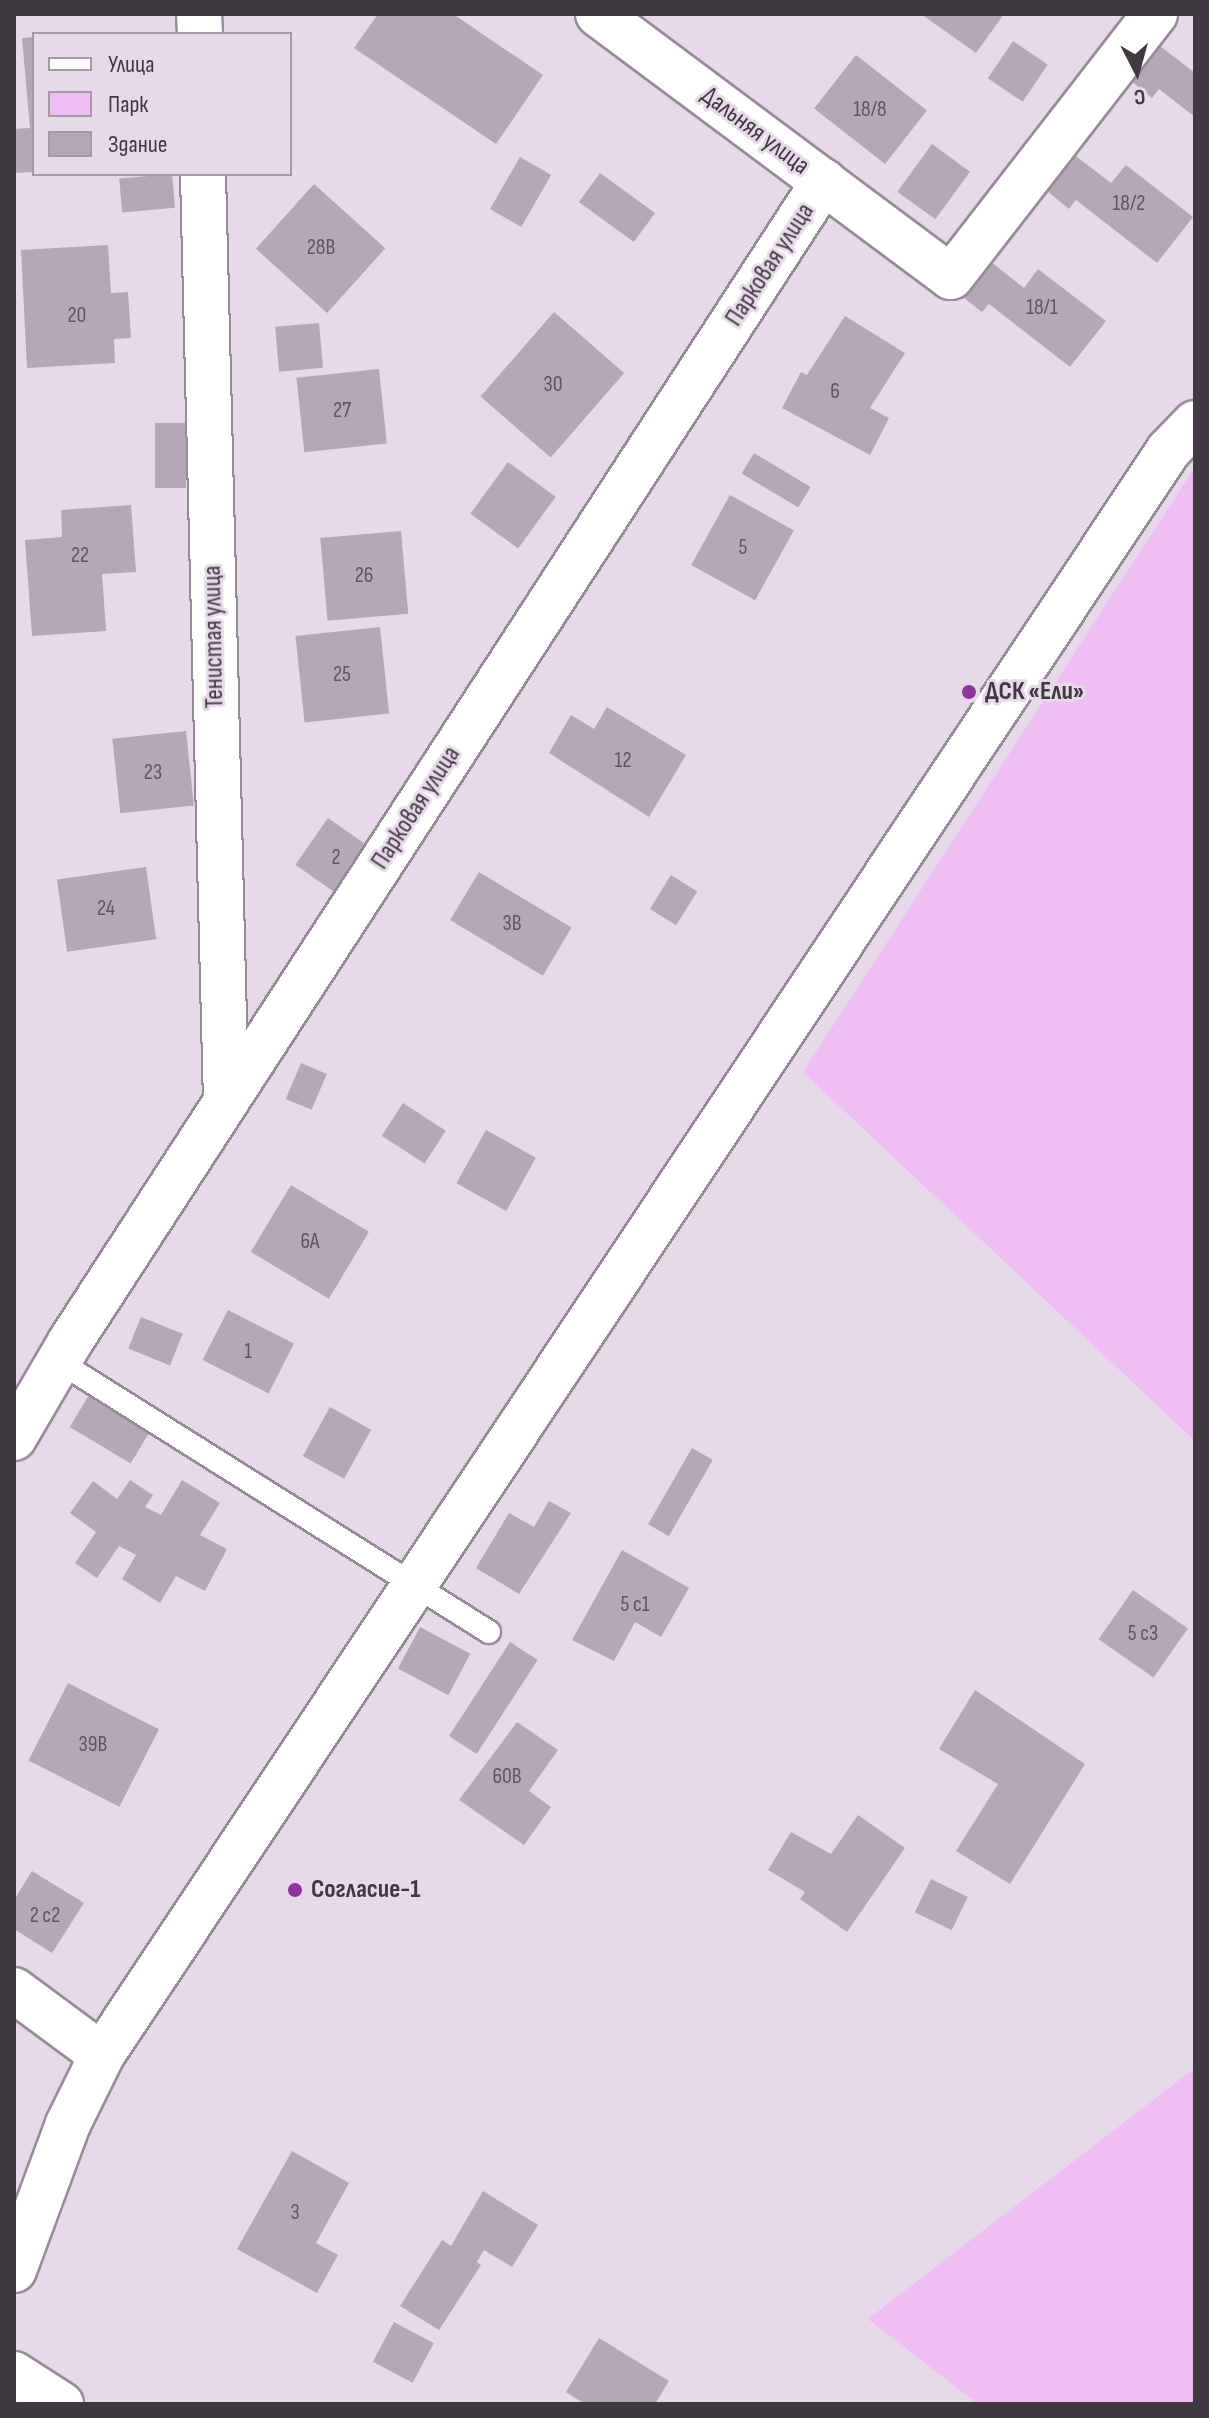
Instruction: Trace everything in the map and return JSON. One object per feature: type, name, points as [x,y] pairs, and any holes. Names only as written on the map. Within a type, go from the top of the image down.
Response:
[{"type":"street","name":"Дальняя улица","points":[[598,14],[951,277],[1155,14]]},
{"type":"street","name":"Тенистая улица","points":[[203,176],[226,1101]]},
{"type":"street","name":"Парковая улица","points":[[14,1438],[58,1361],[824,181]]},
{"type":"street","points":[[14,2270],[68,2124],[102,2055],[225,1863],[416,1586],[1168,451],[1195,423]]},
{"type":"street","points":[[14,1990],[102,2055]]},
{"type":"street","points":[[14,2374],[61,2404]]},
{"type":"lane","points":[[58,1361],[489,1632]]},
{"type":"green space","points":[[1195,467],[1195,1441],[803,1072]]},
{"type":"green space","points":[[1195,2068],[1195,2404],[978,2404],[868,2319]]},
{"type":"building","points":[[378,14],[453,14],[543,75],[496,144],[354,48]]},
{"type":"building","points":[[921,14],[1004,14],[976,53]]},
{"type":"building","points":[[1147,36],[1195,73],[1195,117],[1159,89],[1152,98],[1119,71]]},
{"type":"building","points":[[32,37],[32,172],[14,173],[14,129],[30,128],[22,38]]},
{"type":"building","points":[[1013,41],[1048,64],[1023,102],[988,78]]},
{"type":"building","points":[[856,55],[927,110],[885,164],[814,109]]},
{"type":"building","points":[[932,144],[970,172],[935,219],[897,192]]},
{"type":"building","points":[[1064,147],[1111,183],[1126,165],[1193,217],[1157,263],[1076,200],[1069,209],[1036,182]]},
{"type":"building","points":[[520,157],[551,175],[521,227],[490,209]]},
{"type":"building","points":[[600,173],[655,213],[634,242],[579,202]]},
{"type":"building","points":[[172,176],[175,208],[122,212],[119,179]]},
{"type":"building","points":[[314,184],[385,248],[327,313],[256,249]]},
{"type":"building","points":[[108,245],[111,293],[128,292],[131,338],[114,339],[115,363],[27,368],[21,250]]},
{"type":"building","points":[[977,251],[1024,288],[1038,269],[1106,321],[1070,367],[989,304],[982,312],[949,286]]},
{"type":"building","points":[[554,312],[624,373],[551,458],[481,397]]},
{"type":"building","points":[[845,316],[905,353],[870,408],[889,418],[870,455],[782,408],[801,372],[807,375]]},
{"type":"building","points":[[319,323],[323,368],[279,372],[275,327]]},
{"type":"building","points":[[379,369],[387,444],[304,452],[296,378]]},
{"type":"building","points":[[155,423],[186,423],[186,488],[155,488]]},
{"type":"building","points":[[754,453],[811,487],[798,508],[742,474]]},
{"type":"building","points":[[508,462],[556,497],[518,548],[470,514]]},
{"type":"building","points":[[730,495],[794,530],[755,600],[691,565]]},
{"type":"building","points":[[131,505],[136,572],[102,574],[106,631],[32,636],[25,540],[62,537],[61,510]]},
{"type":"building","points":[[401,531],[408,614],[328,621],[320,538]]},
{"type":"building","points":[[380,627],[389,714],[305,722],[295,636]]},
{"type":"building","points":[[607,707],[686,755],[649,817],[549,753],[571,715],[594,729]]},
{"type":"building","points":[[186,731],[194,806],[120,813],[112,739]]},
{"type":"building","points":[[328,818],[378,853],[345,900],[295,865]]},
{"type":"building","points":[[146,867],[156,939],[67,952],[57,880]]},
{"type":"building","points":[[479,872],[572,928],[543,976],[450,920]]},
{"type":"building","points":[[671,875],[697,891],[676,925],[650,909]]},
{"type":"building","points":[[301,1063],[327,1074],[312,1110],[286,1099]]},
{"type":"building","points":[[403,1103],[446,1131],[425,1163],[382,1136]]},
{"type":"building","points":[[486,1130],[536,1158],[506,1211],[456,1183]]},
{"type":"building","points":[[291,1185],[369,1232],[329,1299],[251,1252]]},
{"type":"building","points":[[228,1310],[294,1344],[269,1393],[203,1360]]},
{"type":"building","points":[[141,1317],[183,1334],[170,1365],[128,1349]]},
{"type":"building","points":[[95,1385],[156,1422],[131,1464],[70,1427]]},
{"type":"building","points":[[330,1407],[371,1430],[344,1479],[303,1456]]},
{"type":"building","points":[[692,1448],[713,1460],[669,1536],[648,1524]]},
{"type":"building","points":[[130,1480],[153,1495],[145,1507],[161,1515],[182,1480],[220,1503],[200,1535],[227,1549],[205,1591],[176,1576],[160,1603],[122,1579],[136,1555],[119,1546],[97,1578],[75,1563],[96,1532],[70,1513],[93,1481],[117,1499]]},
{"type":"building","points":[[549,1501],[571,1513],[519,1594],[476,1568],[509,1513],[534,1527]]},
{"type":"building","points":[[622,1550],[689,1588],[661,1637],[635,1622],[614,1661],[572,1640]]},
{"type":"building","points":[[1133,1590],[1188,1628],[1153,1678],[1099,1639]]},
{"type":"building","points":[[420,1627],[470,1654],[448,1695],[398,1668]]},
{"type":"building","points":[[510,1642],[538,1660],[477,1754],[449,1736]]},
{"type":"building","points":[[68,1683],[159,1729],[119,1807],[29,1761]]},
{"type":"building","points":[[975,1690],[1085,1764],[1010,1884],[956,1851],[998,1784],[939,1749]]},
{"type":"building","points":[[517,1722],[558,1750],[529,1791],[551,1807],[524,1845],[459,1800]]},
{"type":"building","points":[[858,1815],[905,1848],[847,1932],[800,1899],[805,1892],[768,1870],[791,1832],[831,1854]]},
{"type":"building","points":[[32,1871],[84,1903],[52,1953],[14,1929],[14,1900]]},
{"type":"building","points":[[931,1879],[968,1897],[952,1930],[915,1912]]},
{"type":"building","points":[[292,2151],[349,2183],[316,2243],[338,2255],[317,2293],[237,2249]]},
{"type":"building","points":[[483,2191],[538,2225],[512,2267],[484,2250],[477,2262],[481,2265],[439,2330],[400,2306],[442,2240],[451,2246]]},
{"type":"building","points":[[394,2322],[434,2343],[413,2383],[373,2362]]},
{"type":"building","points":[[599,2338],[669,2381],[655,2404],[585,2404],[566,2392]]},
{"type":"place","name":"ДСК «Ели»","points":[[969,692]]},
{"type":"place","name":"Согласие-1","points":[[295,1890]]}]
